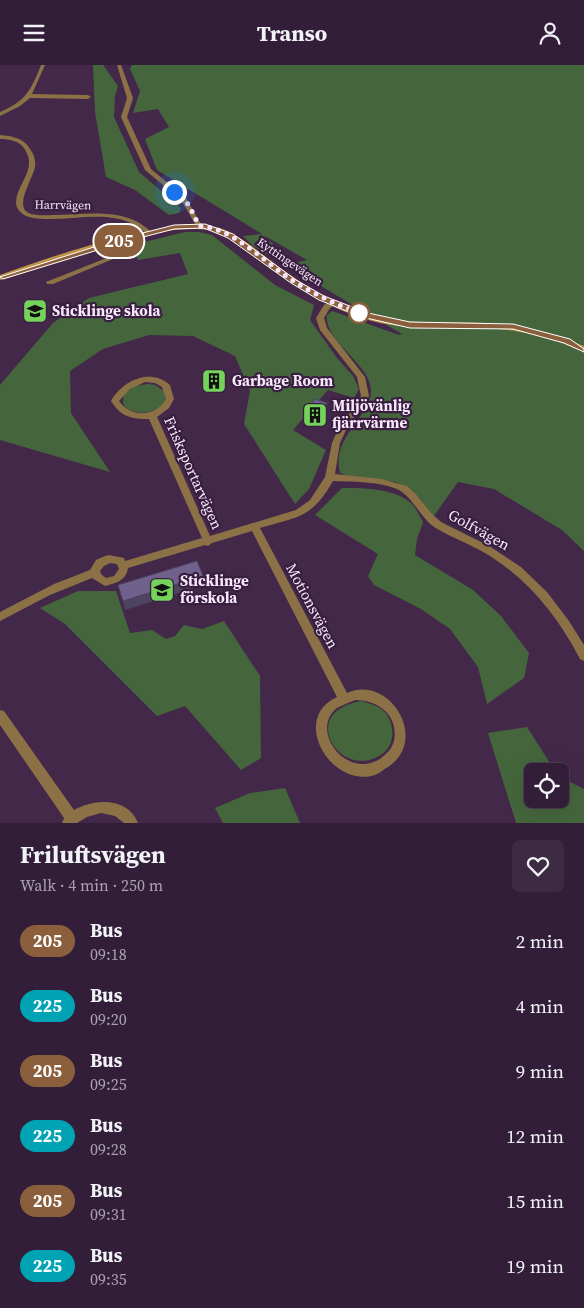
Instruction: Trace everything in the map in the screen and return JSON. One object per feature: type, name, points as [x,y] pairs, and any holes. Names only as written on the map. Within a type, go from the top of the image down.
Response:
[{"type":"street","points":[[0,114],[20,104],[30,96],[43,65]]},
{"type":"street","points":[[119,65],[130,98],[124,117],[144,162],[154,177],[184,199],[199,226]]},
{"type":"street","points":[[30,96],[88,97]]},
{"type":"street","name":"Harrvägen","points":[[0,137],[14,139],[28,150],[30,166],[18,184]]},
{"type":"street","name":"Harrvägen","points":[[14,209],[32,216],[127,218],[142,225],[149,233]]},
{"type":"street","name":"Kyttingevägen","points":[[0,277],[149,233],[174,227],[199,226],[224,232],[294,281],[333,303],[373,318],[410,325],[513,327],[567,341],[584,349]]},
{"type":"street","points":[[50,282],[116,256],[122,252],[122,240]]},
{"type":"street","points":[[124,566],[255,528],[299,513],[312,503],[330,477],[336,443],[342,429],[365,396],[361,377],[323,328],[320,318],[327,307],[333,303]]},
{"type":"street","name":"Frisksportarvägen","points":[[144,379],[166,385],[170,399],[166,406],[152,416],[131,415],[120,411],[116,401],[120,390],[130,383],[144,379]]},
{"type":"street","name":"Frisksportarvägen","points":[[152,416],[208,542]]},
{"type":"street","name":"Golfvägen","points":[[330,477],[398,486],[410,493],[433,521],[494,553],[526,577],[549,600],[571,629],[584,657]]},
{"type":"street","name":"Motionsvägen","points":[[255,528],[343,697]]},
{"type":"street","points":[[95,573],[97,566],[109,559],[117,560],[124,566]]},
{"type":"street","points":[[95,573],[101,581],[113,581],[122,574],[124,566]]},
{"type":"street","points":[[0,617],[42,592],[73,579],[95,573]]},
{"type":"street","points":[[360,695],[376,698],[392,709],[397,717],[400,727],[398,748],[392,758],[382,765],[370,769],[357,770],[339,762],[325,748],[321,736],[321,724],[325,713],[332,704],[343,697],[360,695]]},
{"type":"street","points":[[0,715],[70,821],[93,808],[108,807],[123,813],[132,823]]},
{"type":"green space","points":[[93,65],[103,65],[118,86],[115,96],[114,117],[139,172],[181,208],[179,213],[169,215],[135,190],[106,177],[95,112]]},
{"type":"green space","points":[[132,65],[584,65],[584,551],[562,530],[494,489],[458,482],[433,517],[416,494],[408,488],[390,481],[359,478],[340,473],[339,460],[345,438],[364,411],[371,393],[370,382],[365,373],[333,335],[328,325],[327,315],[332,311],[399,335],[402,334],[253,246],[243,236],[262,234],[157,170],[145,139],[169,127],[158,109],[133,113],[140,91],[130,69]],"holes":[[[265,236],[307,260],[295,263]]]},
{"type":"green space","points":[[185,232],[199,232],[212,235],[275,285],[314,305],[310,320],[337,358],[353,376],[359,389],[354,398],[328,390],[293,430],[326,450],[309,489],[295,504],[244,424],[250,391],[235,356],[193,336],[149,335],[103,349],[70,371],[71,413],[110,472],[0,440],[0,385],[53,323],[89,298],[188,274],[180,253],[138,260],[132,245]]},
{"type":"green space","points":[[155,385],[164,391],[166,400],[162,405],[153,411],[142,413],[126,408],[123,403],[124,394],[134,386]]},
{"type":"green space","points":[[342,488],[389,492],[406,499],[413,505],[423,522],[417,539],[415,555],[473,590],[501,616],[529,653],[524,678],[487,704],[478,667],[450,629],[421,609],[374,585],[368,576],[378,554],[315,515]]},
{"type":"green space","points":[[78,591],[116,591],[130,633],[152,630],[166,639],[175,636],[184,625],[202,629],[224,621],[260,676],[261,758],[241,770],[185,706],[157,716],[65,624],[40,608]]},
{"type":"green space","points":[[362,701],[385,712],[389,718],[392,731],[392,738],[387,750],[367,760],[352,759],[340,753],[332,742],[328,730],[331,718],[342,707]]},
{"type":"green space","points":[[527,727],[550,763],[524,763],[524,808],[569,808],[569,782],[584,789],[584,823],[516,823],[488,733]]},
{"type":"green space","points":[[285,788],[300,823],[223,823],[215,808],[250,793]]},
{"type":"building","points":[[315,399],[327,403],[314,419],[303,415]]},
{"type":"building","points":[[197,561],[203,576],[123,601],[118,585]]},
{"type":"bus line","name":"205","points":[[0,277],[122,240],[174,227],[205,226],[231,236],[294,281],[322,298],[365,315],[410,325],[513,327],[567,341],[584,349]]},
{"type":"place","name":"Sticklinge skola","points":[[35,311]]},
{"type":"place","name":"Garbage Room","points":[[214,381]]},
{"type":"place","name":"Miljövänlig fjärrvärme","points":[[315,415]]},
{"type":"place","name":"Sticklinge förskola","points":[[162,590]]},
{"type":"route","points":[[174,192],[189,205],[199,226],[214,228],[224,232],[294,281],[322,298],[365,315],[359,313]]}]
